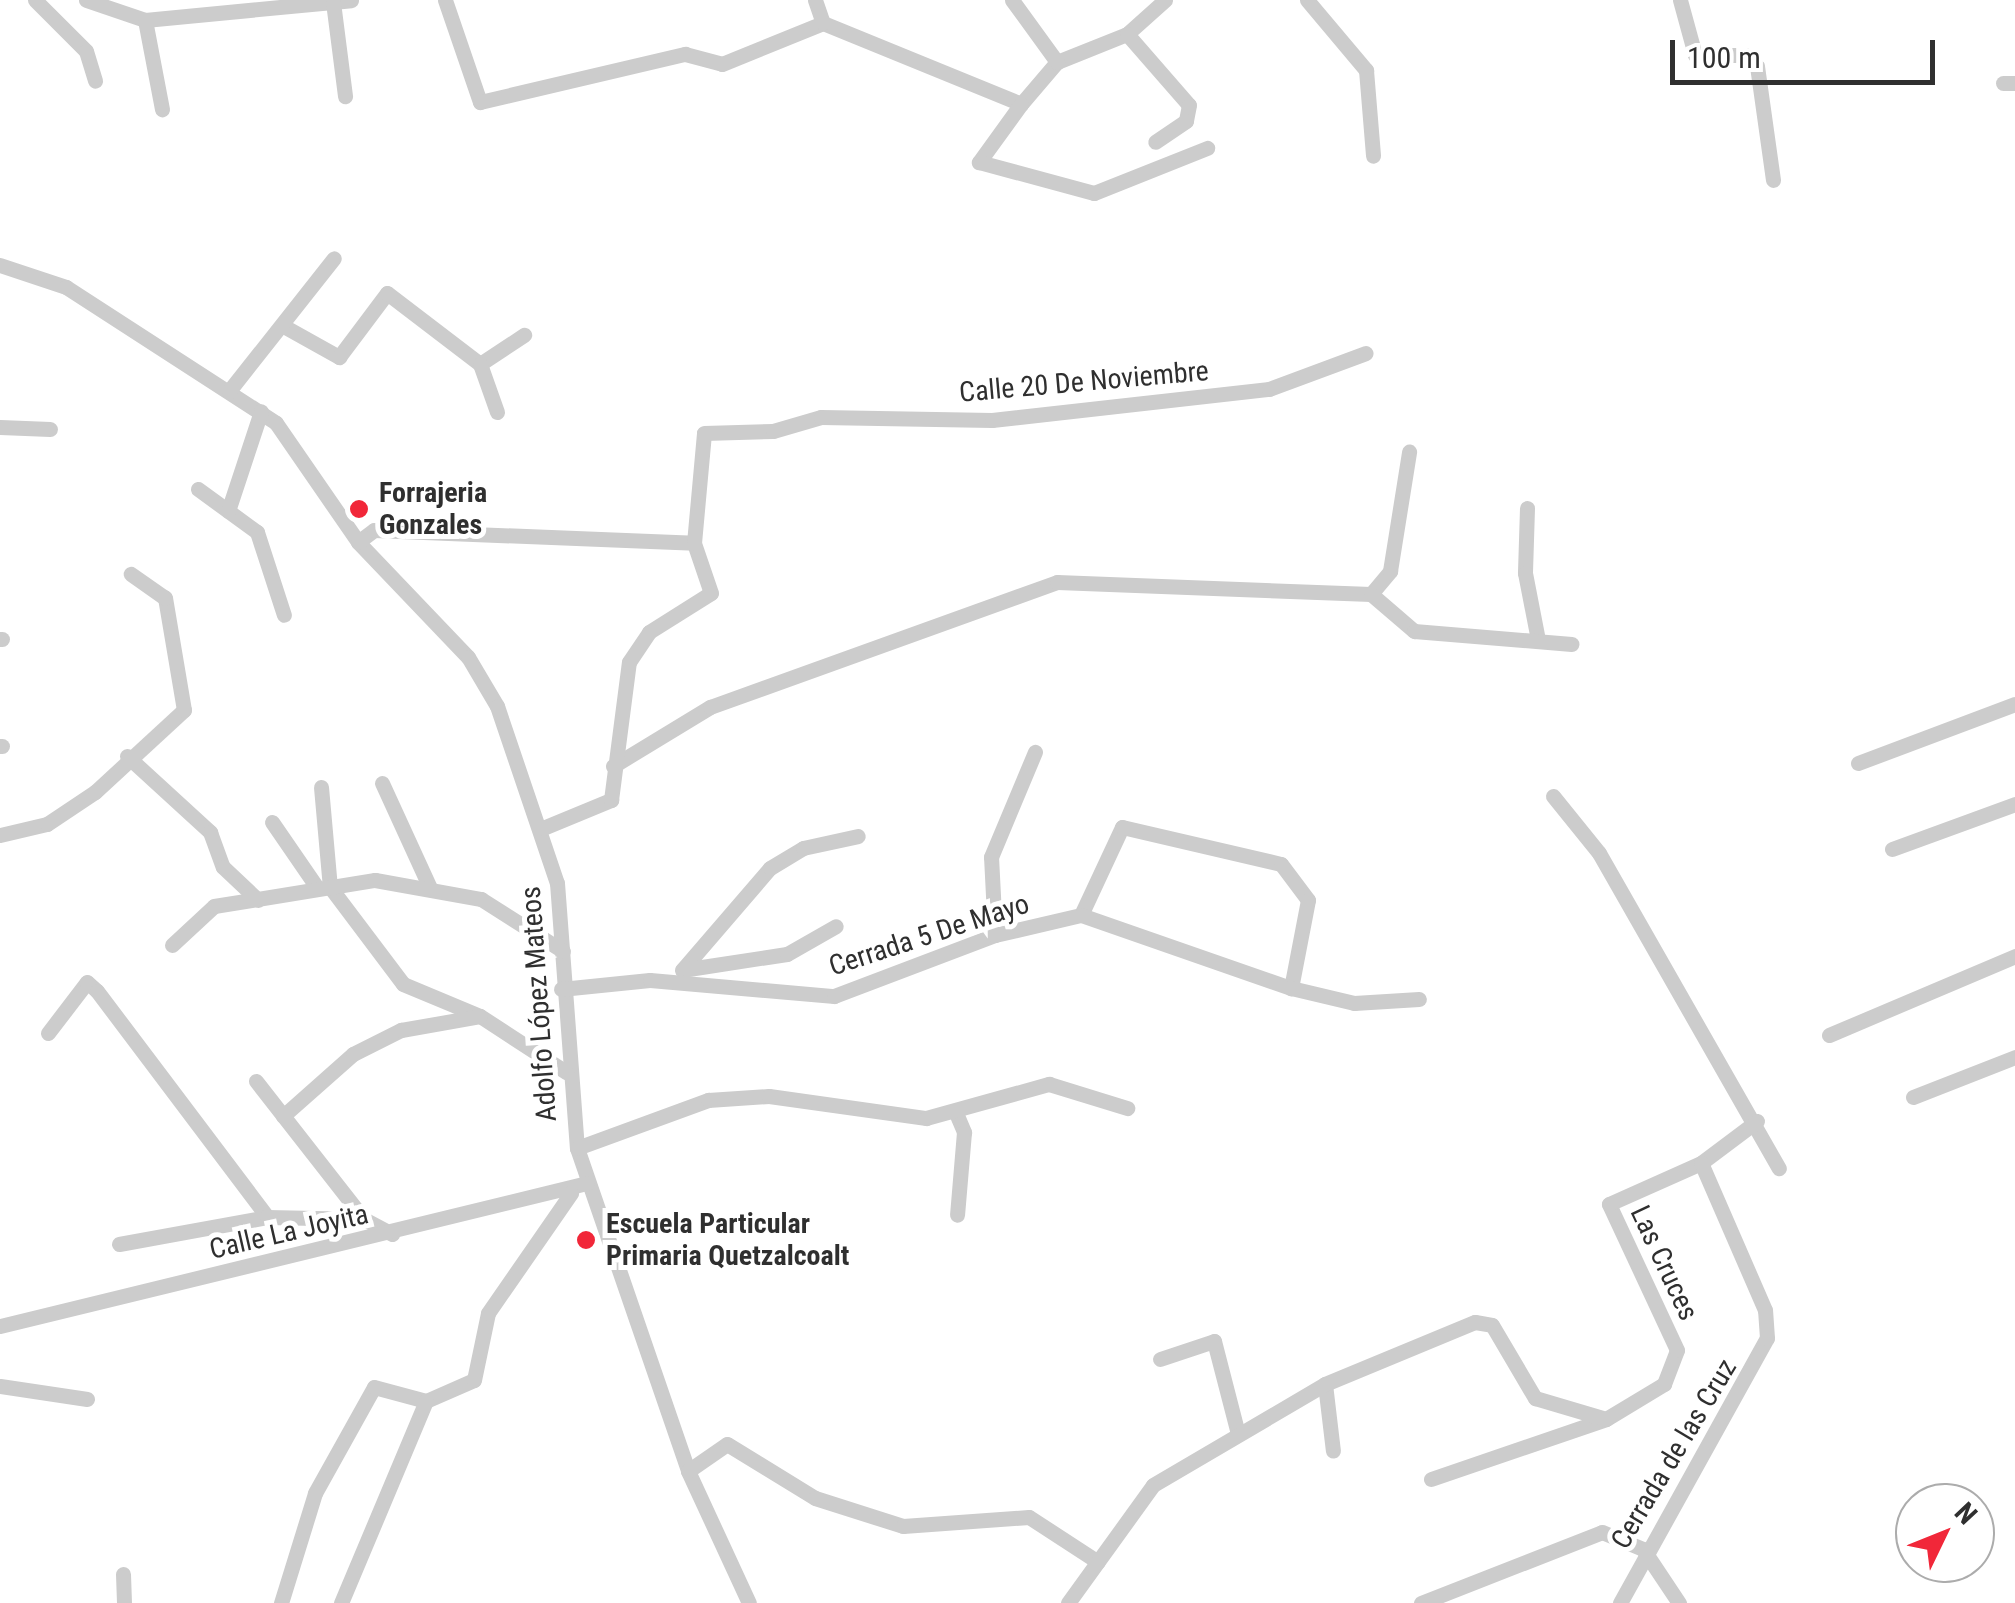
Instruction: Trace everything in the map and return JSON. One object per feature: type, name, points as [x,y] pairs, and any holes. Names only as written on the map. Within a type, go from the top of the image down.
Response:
[{"type":"street","points":[[35,0],[86,51],[95,80]]},
{"type":"street","points":[[86,0],[145,20],[351,0]]},
{"type":"street","points":[[445,0],[480,102],[685,54],[722,64],[823,23],[1022,104]]},
{"type":"street","points":[[815,0],[823,23]]},
{"type":"street","points":[[1012,0],[1057,62]]},
{"type":"street","points":[[1165,0],[1127,34],[1057,62],[978,162],[1094,192],[1207,148]]},
{"type":"street","points":[[1307,0],[1366,70],[1373,156]]},
{"type":"street","points":[[1680,0],[1696,55],[1745,55],[1758,66],[1773,180]]},
{"type":"street","points":[[334,2],[345,96]]},
{"type":"street","points":[[145,20],[162,109]]},
{"type":"street","points":[[1127,34],[1188,105],[1186,121],[1155,142]]},
{"type":"street","points":[[228,390],[286,328],[334,258]]},
{"type":"street","name":"Adolfo López Mateos","points":[[0,265],[66,287],[261,411],[303,454],[358,542],[468,657],[497,706],[543,828],[563,951],[566,1072],[577,1148],[631,1320],[688,1471],[748,1603]]},
{"type":"street","points":[[286,328],[340,357],[388,293],[480,364],[498,412]]},
{"type":"street","points":[[480,364],[524,335]]},
{"type":"street","name":"Calle 20 De Noviembre","points":[[543,828],[611,800],[629,662],[649,632],[711,593],[694,543],[704,433],[774,431],[821,417],[992,420],[1269,388],[1366,353]]},
{"type":"street","points":[[228,511],[261,411]]},
{"type":"street","points":[[0,427],[50,429]]},
{"type":"street","points":[[1371,594],[1390,571],[1409,452]]},
{"type":"street","points":[[198,489],[258,532],[284,615]]},
{"type":"street","points":[[1527,508],[1525,572],[1537,636]]},
{"type":"street","points":[[358,542],[374,530],[694,543]]},
{"type":"street","points":[[0,835],[46,824],[128,756],[188,698],[165,598],[131,574]]},
{"type":"street","points":[[613,766],[710,707],[934,630],[1018,590],[1057,582],[1371,594],[1414,631],[1537,636],[1571,644]]},
{"type":"street","points":[[1858,764],[2015,704]]},
{"type":"street","points":[[995,936],[991,858],[1035,752]]},
{"type":"street","points":[[128,756],[210,832],[224,867],[258,900]]},
{"type":"street","points":[[382,783],[430,888]]},
{"type":"street","points":[[321,788],[323,887]]},
{"type":"street","points":[[1553,796],[1599,854],[1716,1069],[1756,1121],[1779,1168]]},
{"type":"street","points":[[1892,850],[2015,804]]},
{"type":"street","points":[[272,822],[403,984],[480,1016],[566,1072]]},
{"type":"street","points":[[1291,988],[1308,900],[1280,864],[1122,827],[1081,915],[1291,988],[1354,1003],[1419,998]]},
{"type":"street","points":[[684,969],[770,868],[803,848],[858,836]]},
{"type":"street","points":[[172,944],[214,906],[375,880],[481,899],[563,951]]},
{"type":"street","name":"Cerrada 5 De Mayo","points":[[561,989],[650,980],[834,996],[995,936],[1081,915]]},
{"type":"street","points":[[650,980],[684,969],[787,954],[836,926]]},
{"type":"street","points":[[1829,1035],[2015,956]]},
{"type":"street","points":[[48,1033],[87,982],[267,1217]]},
{"type":"street","points":[[283,1116],[385,1038],[480,1016]]},
{"type":"street","points":[[1913,1097],[2015,1058]]},
{"type":"street","points":[[256,1080],[364,1219],[392,1234]]},
{"type":"street","points":[[577,1148],[708,1100],[769,1096],[853,1113],[956,1113],[1049,1084],[1127,1108]]},
{"type":"street","points":[[956,1113],[964,1132],[957,1214]]},
{"type":"street","name":"Las Cruces","points":[[1606,1418],[1664,1384],[1678,1350],[1610,1204],[1702,1163],[1756,1121]]},
{"type":"street","name":"Cerrada de las Cruz","points":[[1620,1603],[1643,1549],[1767,1338],[1765,1310],[1702,1163]]},
{"type":"street","name":"Calle La Joyita","points":[[0,1326],[570,1194],[587,1183]]},
{"type":"street","points":[[281,1603],[314,1493],[374,1387],[426,1401],[474,1380],[488,1313],[570,1194]]},
{"type":"street","points":[[119,1244],[267,1217],[364,1219]]},
{"type":"street","points":[[1068,1603],[1153,1486],[1237,1430],[1325,1384],[1474,1322],[1492,1326],[1534,1398],[1606,1418]]},
{"type":"street","points":[[1160,1359],[1214,1341],[1237,1430]]},
{"type":"street","points":[[1325,1384],[1333,1451]]},
{"type":"street","points":[[0,1386],[87,1399]]},
{"type":"street","points":[[340,1603],[426,1401]]},
{"type":"street","points":[[1431,1478],[1606,1418]]},
{"type":"street","points":[[688,1471],[728,1444],[815,1498],[903,1526],[1029,1516],[1098,1562]]},
{"type":"street","points":[[1421,1603],[1580,1534],[1602,1532],[1643,1549],[1679,1603]]},
{"type":"street","points":[[123,1574],[124,1603]]},
{"type":"place","name":"Forrajeria Gonzales","points":[[359,509]]},
{"type":"place","name":"Escuela Particular Primaria Quetzalcoalt","points":[[586,1240]]}]
